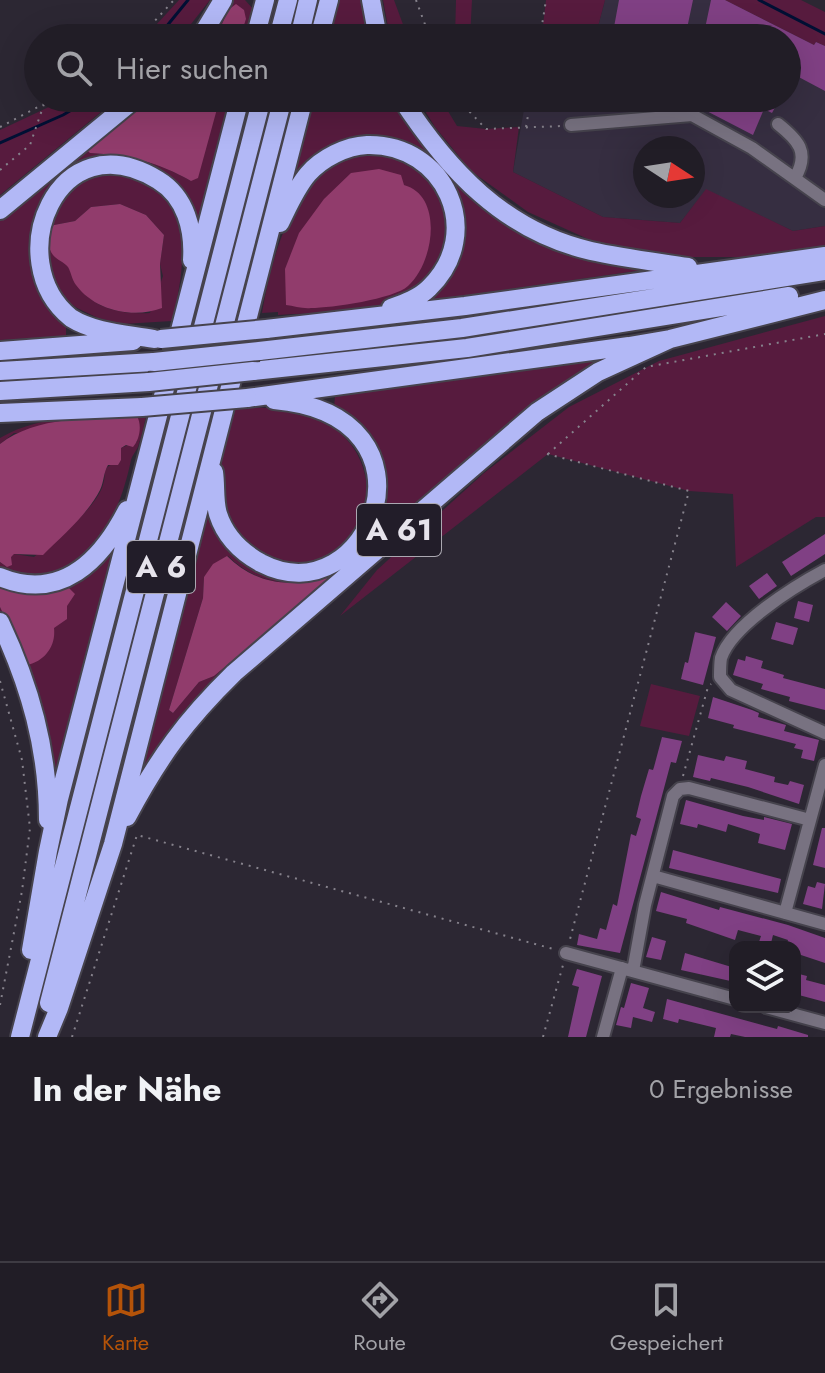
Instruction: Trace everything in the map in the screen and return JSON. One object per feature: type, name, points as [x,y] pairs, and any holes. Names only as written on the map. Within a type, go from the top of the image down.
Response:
[{"type":"highway","points":[[207,24],[223,0]]},
{"type":"highway","points":[[259,24],[265,0]]},
{"type":"highway","points":[[282,24],[288,0]]},
{"type":"highway","points":[[302,24],[308,0]]},
{"type":"highway","points":[[323,24],[329,0]]},
{"type":"highway","points":[[371,0],[375,24]]},
{"type":"highway","points":[[0,210],[119,112]]},
{"type":"highway","points":[[0,577],[22,584],[36,584],[62,580],[76,573],[99,555],[110,541],[143,479],[236,112]]},
{"type":"highway","name":"A 6","points":[[20,1037],[258,112]]},
{"type":"highway","name":"A 6","points":[[40,1037],[279,112]]},
{"type":"highway","points":[[47,1037],[113,844],[300,112]]},
{"type":"highway","points":[[410,112],[431,143],[462,177],[492,204],[527,227],[589,250],[706,270]]},
{"type":"highway","points":[[263,257],[291,200],[308,174],[324,160],[342,150],[365,145],[384,145],[420,159],[435,171],[450,196],[455,222],[452,253],[441,274],[428,289],[414,299],[363,318]]},
{"type":"highway","points":[[157,339],[94,328],[54,307],[38,287],[29,260],[31,228],[41,204],[55,187],[76,171],[99,164],[123,165],[142,171],[162,183],[179,200],[190,222],[193,286]]},
{"type":"highway","points":[[0,351],[363,318],[825,256]]},
{"type":"highway","points":[[0,371],[154,362],[462,328],[825,271]]},
{"type":"highway","points":[[0,391],[149,382],[467,348],[825,290]]},
{"type":"highway","name":"A 61","points":[[247,398],[670,339],[825,300]]},
{"type":"highway","name":"A 61","points":[[113,844],[143,786],[176,734],[234,673],[537,412],[598,372],[670,339]]},
{"type":"highway","points":[[0,413],[142,407],[247,398]]},
{"type":"highway","name":"A 6","points":[[212,459],[217,511],[224,529],[251,557],[267,566],[300,571],[327,565],[351,552],[368,528],[376,502],[376,474],[368,451],[350,427],[337,417],[306,404],[247,398]]},
{"type":"highway","points":[[0,426],[57,410]]},
{"type":"highway","name":"A 6","points":[[26,1013],[28,970],[48,851],[143,479]]},
{"type":"highway","name":"A 6","points":[[0,622],[26,686],[44,754],[48,851]]},
{"type":"street","points":[[571,125],[692,115],[752,148],[825,200]]},
{"type":"street","points":[[778,124],[795,138],[801,148],[802,162],[795,178]]},
{"type":"street","points":[[825,570],[790,589],[728,645],[721,659],[720,677],[731,690],[825,733]]},
{"type":"street","points":[[785,913],[825,765]]},
{"type":"street","points":[[603,1037],[627,969],[673,796],[680,789],[689,788],[810,820]]},
{"type":"street","points":[[653,876],[825,924]]},
{"type":"street","points":[[566,953],[729,997]]},
{"type":"street","points":[[788,1013],[825,1023]]},
{"type":"path","points":[[152,24],[174,0]]},
{"type":"path","points":[[416,0],[425,24]]},
{"type":"path","points":[[542,24],[546,0]]},
{"type":"path","points":[[0,127],[29,112]]},
{"type":"path","points":[[0,170],[30,145],[42,112]]},
{"type":"path","points":[[470,112],[486,129],[571,125]]},
{"type":"path","points":[[526,127],[529,112]]},
{"type":"path","points":[[543,1037],[689,491],[547,454],[646,367],[825,334]]},
{"type":"path","points":[[680,789],[708,687],[720,677]]},
{"type":"path","points":[[0,681],[22,760],[30,828],[22,891],[0,1005]]},
{"type":"path","points":[[72,1037],[137,835],[566,953]]},
{"type":"shaded area","points":[[179,0],[210,0],[191,24],[157,24]]},
{"type":"shaded area","points":[[230,0],[245,0],[254,10],[250,24],[244,24],[246,19],[212,24]]},
{"type":"shaded area","points":[[340,0],[363,0],[368,24],[334,24]]},
{"type":"shaded area","points":[[383,0],[394,0],[403,24],[387,24]]},
{"type":"shaded area","points":[[456,0],[472,0],[471,24],[455,24]]},
{"type":"shaded area","points":[[546,0],[605,0],[599,24],[543,24]]},
{"type":"shaded area","points":[[605,0],[725,0],[772,24],[599,24]]},
{"type":"shaded area","points":[[725,0],[801,0],[825,12],[825,46],[801,38],[801,24],[772,24]]},
{"type":"shaded area","points":[[236,4],[244,10],[244,24],[222,24],[228,10]]},
{"type":"shaded area","points":[[801,39],[813,45],[816,42],[825,46],[825,226],[793,231],[705,191],[705,136],[633,136],[633,208],[692,208],[680,223],[603,217],[513,172],[524,112],[801,112]]},
{"type":"shaded area","points":[[38,112],[101,112],[0,195],[0,130]]},
{"type":"shaded area","points":[[124,112],[138,112],[90,153],[142,161],[191,181],[215,112],[228,112],[201,219],[196,226],[171,184],[160,173],[135,162],[102,158],[74,166],[54,185],[40,210],[34,240],[35,270],[46,299],[66,322],[66,336],[0,340],[0,216]]},
{"type":"shaded area","points":[[134,112],[216,112],[198,178],[191,181],[142,161],[87,150],[122,118]]},
{"type":"shaded area","points":[[311,112],[408,112],[508,220],[658,268],[418,302],[433,292],[456,196],[383,139],[292,185]]},
{"type":"shaded area","points":[[426,112],[448,112],[457,126],[486,129],[519,127],[513,172],[603,217],[680,223],[691,208],[705,208],[706,189],[793,231],[825,226],[825,247],[761,257],[679,257],[599,244],[528,212],[471,171]]},
{"type":"shaded area","points":[[364,154],[396,157],[419,171],[433,186],[443,204],[447,222],[439,261],[427,278],[410,292],[380,305],[328,312],[262,313],[281,238],[299,201],[328,168]],"holes":[[[404,185],[407,188],[285,269]]]},
{"type":"shaded area","points":[[379,169],[401,175],[404,185],[417,192],[425,202],[430,216],[429,247],[417,276],[401,291],[376,299],[320,308],[286,305],[285,269],[299,233],[324,199],[351,173]]},
{"type":"shaded area","points":[[105,174],[134,180],[156,191],[170,206],[179,225],[182,247],[178,296],[172,321],[123,324],[98,318],[58,295],[39,236],[44,219],[79,181]],"holes":[[[120,204],[146,215],[164,235],[160,264],[163,276],[150,313],[108,308],[94,301],[74,278],[54,225],[75,221],[91,207]]]},
{"type":"shaded area","points":[[120,204],[146,215],[164,235],[160,264],[162,308],[139,313],[104,307],[84,294],[68,267],[50,250],[46,231],[54,225],[75,221],[91,207]]},
{"type":"shaded area","points":[[825,316],[825,517],[816,517],[736,567],[733,494],[689,491],[548,454],[340,616],[377,570],[484,473],[569,407],[659,361]]},
{"type":"shaded area","points":[[613,358],[185,715],[138,777],[208,507],[255,569],[279,578],[297,579],[359,552],[379,521],[383,503],[383,474],[334,410],[335,395]],"holes":[[[228,556],[239,566],[277,582],[304,582],[333,576],[214,676],[199,682],[173,713],[169,710],[203,598],[204,577]]]},
{"type":"shaded area","points":[[235,407],[281,410],[315,418],[341,434],[354,448],[362,465],[367,501],[362,520],[339,551],[314,561],[286,562],[269,558],[255,550],[235,528],[224,499],[221,466]]},
{"type":"shaded area","points":[[147,413],[138,445],[112,517],[89,550],[74,563],[57,571],[26,574],[0,566],[0,562],[7,567],[14,554],[34,557],[72,526],[97,497],[106,469],[121,460],[121,448],[138,441],[14,433],[0,444],[0,438],[16,430],[52,420]]},
{"type":"shaded area","points":[[137,416],[140,428],[135,444],[121,448],[118,465],[108,465],[100,490],[74,525],[43,555],[14,554],[11,557],[12,565],[7,567],[0,562],[0,444],[30,428],[48,423]]},
{"type":"shaded area","points":[[116,540],[51,794],[0,607],[10,629],[42,593],[6,587],[31,591]]},
{"type":"shaded area","points":[[227,556],[251,574],[277,582],[304,582],[334,576],[214,676],[199,682],[173,713],[169,710],[203,598],[204,577],[213,564]]},
{"type":"shaded area","points":[[0,585],[30,593],[68,587],[75,594],[67,606],[67,619],[54,628],[48,652],[33,663],[27,665],[0,607]]},
{"type":"shaded area","points":[[651,684],[700,696],[689,736],[640,726]]},
{"type":"building","points":[[619,0],[693,0],[688,24],[615,24]]},
{"type":"building","points":[[711,0],[725,0],[772,24],[706,24]]},
{"type":"building","points":[[801,38],[825,46],[825,91],[801,78]]},
{"type":"building","points":[[709,112],[763,112],[753,135]]},
{"type":"building","points":[[825,534],[825,554],[791,576],[782,562]]},
{"type":"building","points":[[767,573],[777,586],[759,599],[749,586]]},
{"type":"building","points":[[798,601],[813,605],[809,622],[794,618]]},
{"type":"building","points":[[726,602],[741,616],[727,631],[712,617]]},
{"type":"building","points":[[776,622],[798,628],[793,645],[771,639]]},
{"type":"building","points":[[695,632],[716,637],[703,685],[681,679]]},
{"type":"building","points":[[746,656],[763,661],[761,668],[784,675],[783,678],[825,689],[825,710],[789,701],[790,697],[761,689],[763,684],[733,675],[738,659],[745,661]]},
{"type":"building","points":[[713,697],[759,713],[758,717],[786,725],[784,731],[819,740],[814,761],[801,758],[803,750],[794,748],[796,744],[733,728],[734,725],[708,718]]},
{"type":"building","points":[[662,737],[682,741],[676,763],[671,762],[620,953],[577,945],[579,934],[597,939],[600,928],[606,930],[613,904],[617,906],[631,834],[636,836],[641,819],[636,817],[641,796],[649,769],[653,770]]},
{"type":"building","points":[[698,755],[724,761],[726,756],[747,761],[745,769],[775,777],[774,782],[788,785],[790,781],[804,785],[799,804],[748,787],[693,777]]},
{"type":"building","points":[[686,800],[743,816],[792,824],[785,850],[758,843],[760,834],[728,824],[726,832],[698,824],[697,828],[680,824]]},
{"type":"building","points":[[822,828],[825,828],[825,868],[813,865]]},
{"type":"building","points":[[673,850],[781,879],[778,893],[669,868]]},
{"type":"building","points":[[817,882],[825,884],[822,909],[803,904],[808,886],[815,888]]},
{"type":"building","points":[[661,892],[719,910],[720,907],[788,925],[825,938],[825,963],[801,955],[801,941],[788,941],[773,935],[772,941],[759,941],[761,936],[738,930],[735,940],[686,923],[687,919],[656,911]]},
{"type":"building","points":[[652,937],[666,941],[661,960],[646,957]]},
{"type":"building","points":[[685,953],[729,966],[729,981],[681,970]]},
{"type":"building","points":[[577,969],[602,976],[586,1037],[568,1037],[579,987],[572,985]]},
{"type":"building","points":[[801,974],[807,976],[806,980],[825,985],[825,1002],[801,996]]},
{"type":"building","points":[[631,983],[649,988],[643,1008],[655,1012],[652,1022],[633,1017],[631,1028],[616,1025]]},
{"type":"building","points":[[667,999],[777,1029],[778,1026],[808,1037],[745,1037],[731,1034],[730,1037],[714,1037],[716,1028],[679,1019],[678,1023],[663,1019]]},
{"type":"waterway","points":[[168,24],[188,0]]},
{"type":"waterway","points":[[759,0],[825,34]]},
{"type":"waterway","points":[[0,143],[68,112]]}]
